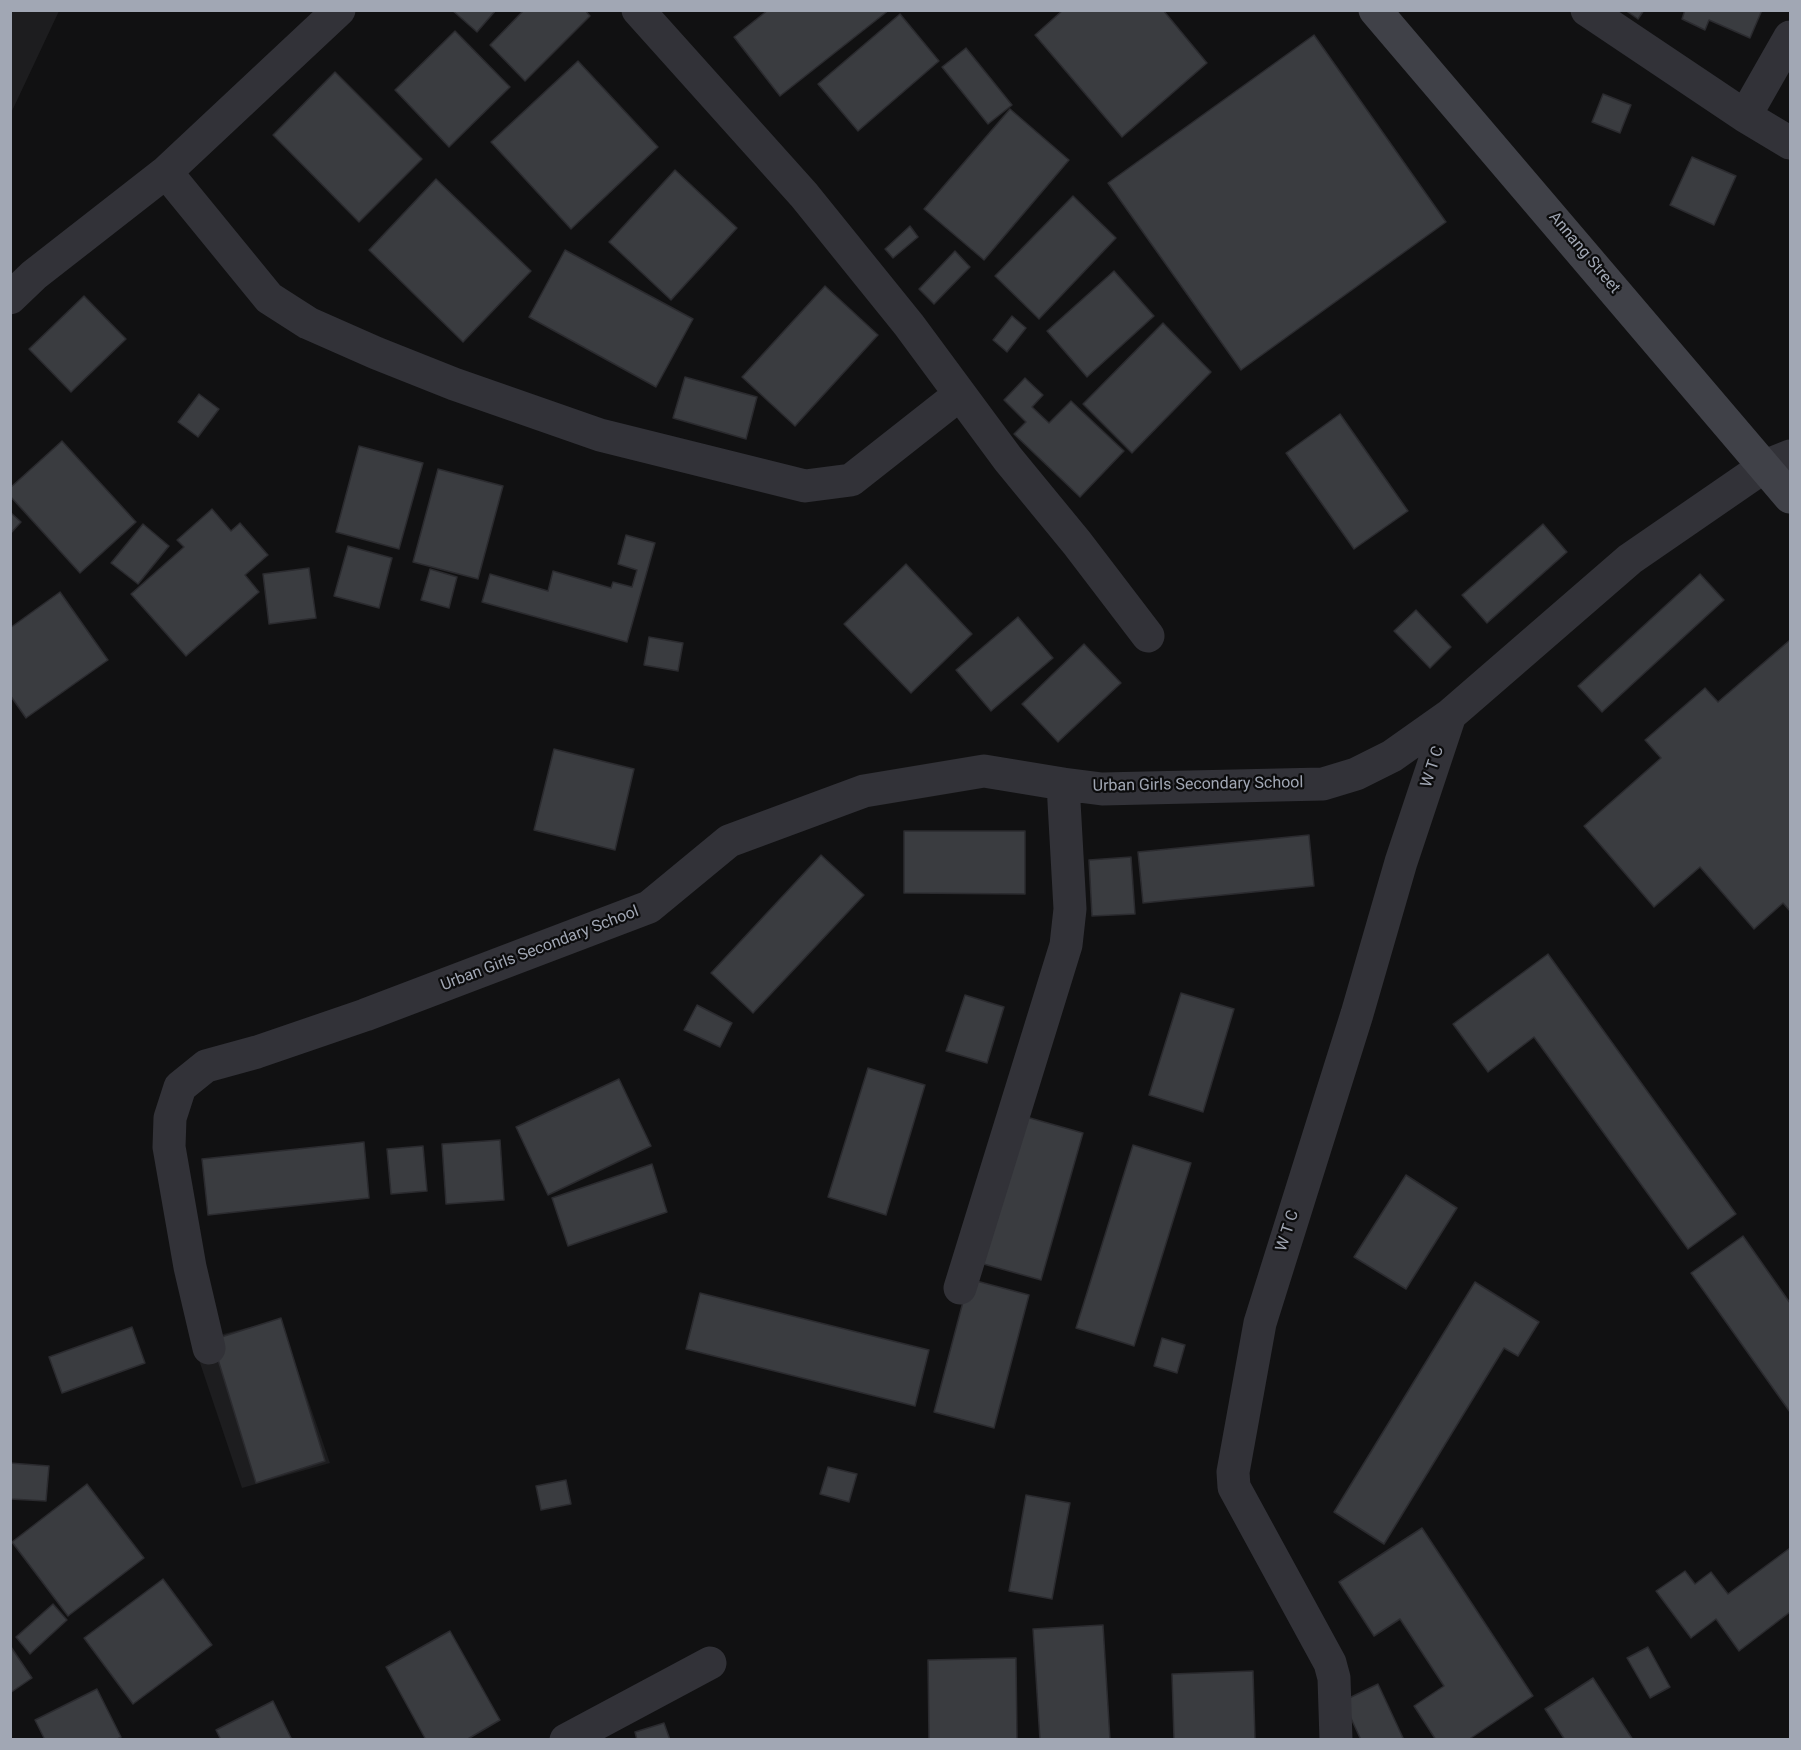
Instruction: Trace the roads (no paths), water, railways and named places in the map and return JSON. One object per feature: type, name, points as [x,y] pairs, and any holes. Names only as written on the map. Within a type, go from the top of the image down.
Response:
[{"type":"main road","name":"Annang Street","points":[[1375,10],[1778,461],[1791,497]]},
{"type":"street","points":[[10,298],[34,275],[166,172],[339,10]]},
{"type":"street","points":[[638,10],[804,195],[909,325],[959,395],[1148,636]]},
{"type":"street","points":[[1587,10],[1745,116],[1791,143]]},
{"type":"street","points":[[1745,116],[1791,37]]},
{"type":"street","points":[[166,172],[269,298],[309,323],[454,384],[600,435],[805,486],[851,480],[959,395]]},
{"type":"street","name":"Urban Girls Secondary School","points":[[209,1348],[190,1268],[169,1147],[170,1118],[180,1087],[206,1066],[257,1052],[365,1015],[649,908],[729,841],[864,791],[984,771],[1102,789],[1323,784],[1356,774],[1392,756],[1450,715],[1630,559],[1778,461]]},
{"type":"street","name":"W T C","points":[[1336,1740],[1334,1678],[1330,1663],[1234,1487],[1233,1472],[1260,1323],[1357,1014],[1401,862],[1450,715]]},
{"type":"street","points":[[960,1288],[1066,945],[1070,909],[1063,784]]},
{"type":"street","points":[[566,1740],[710,1663]]}]
